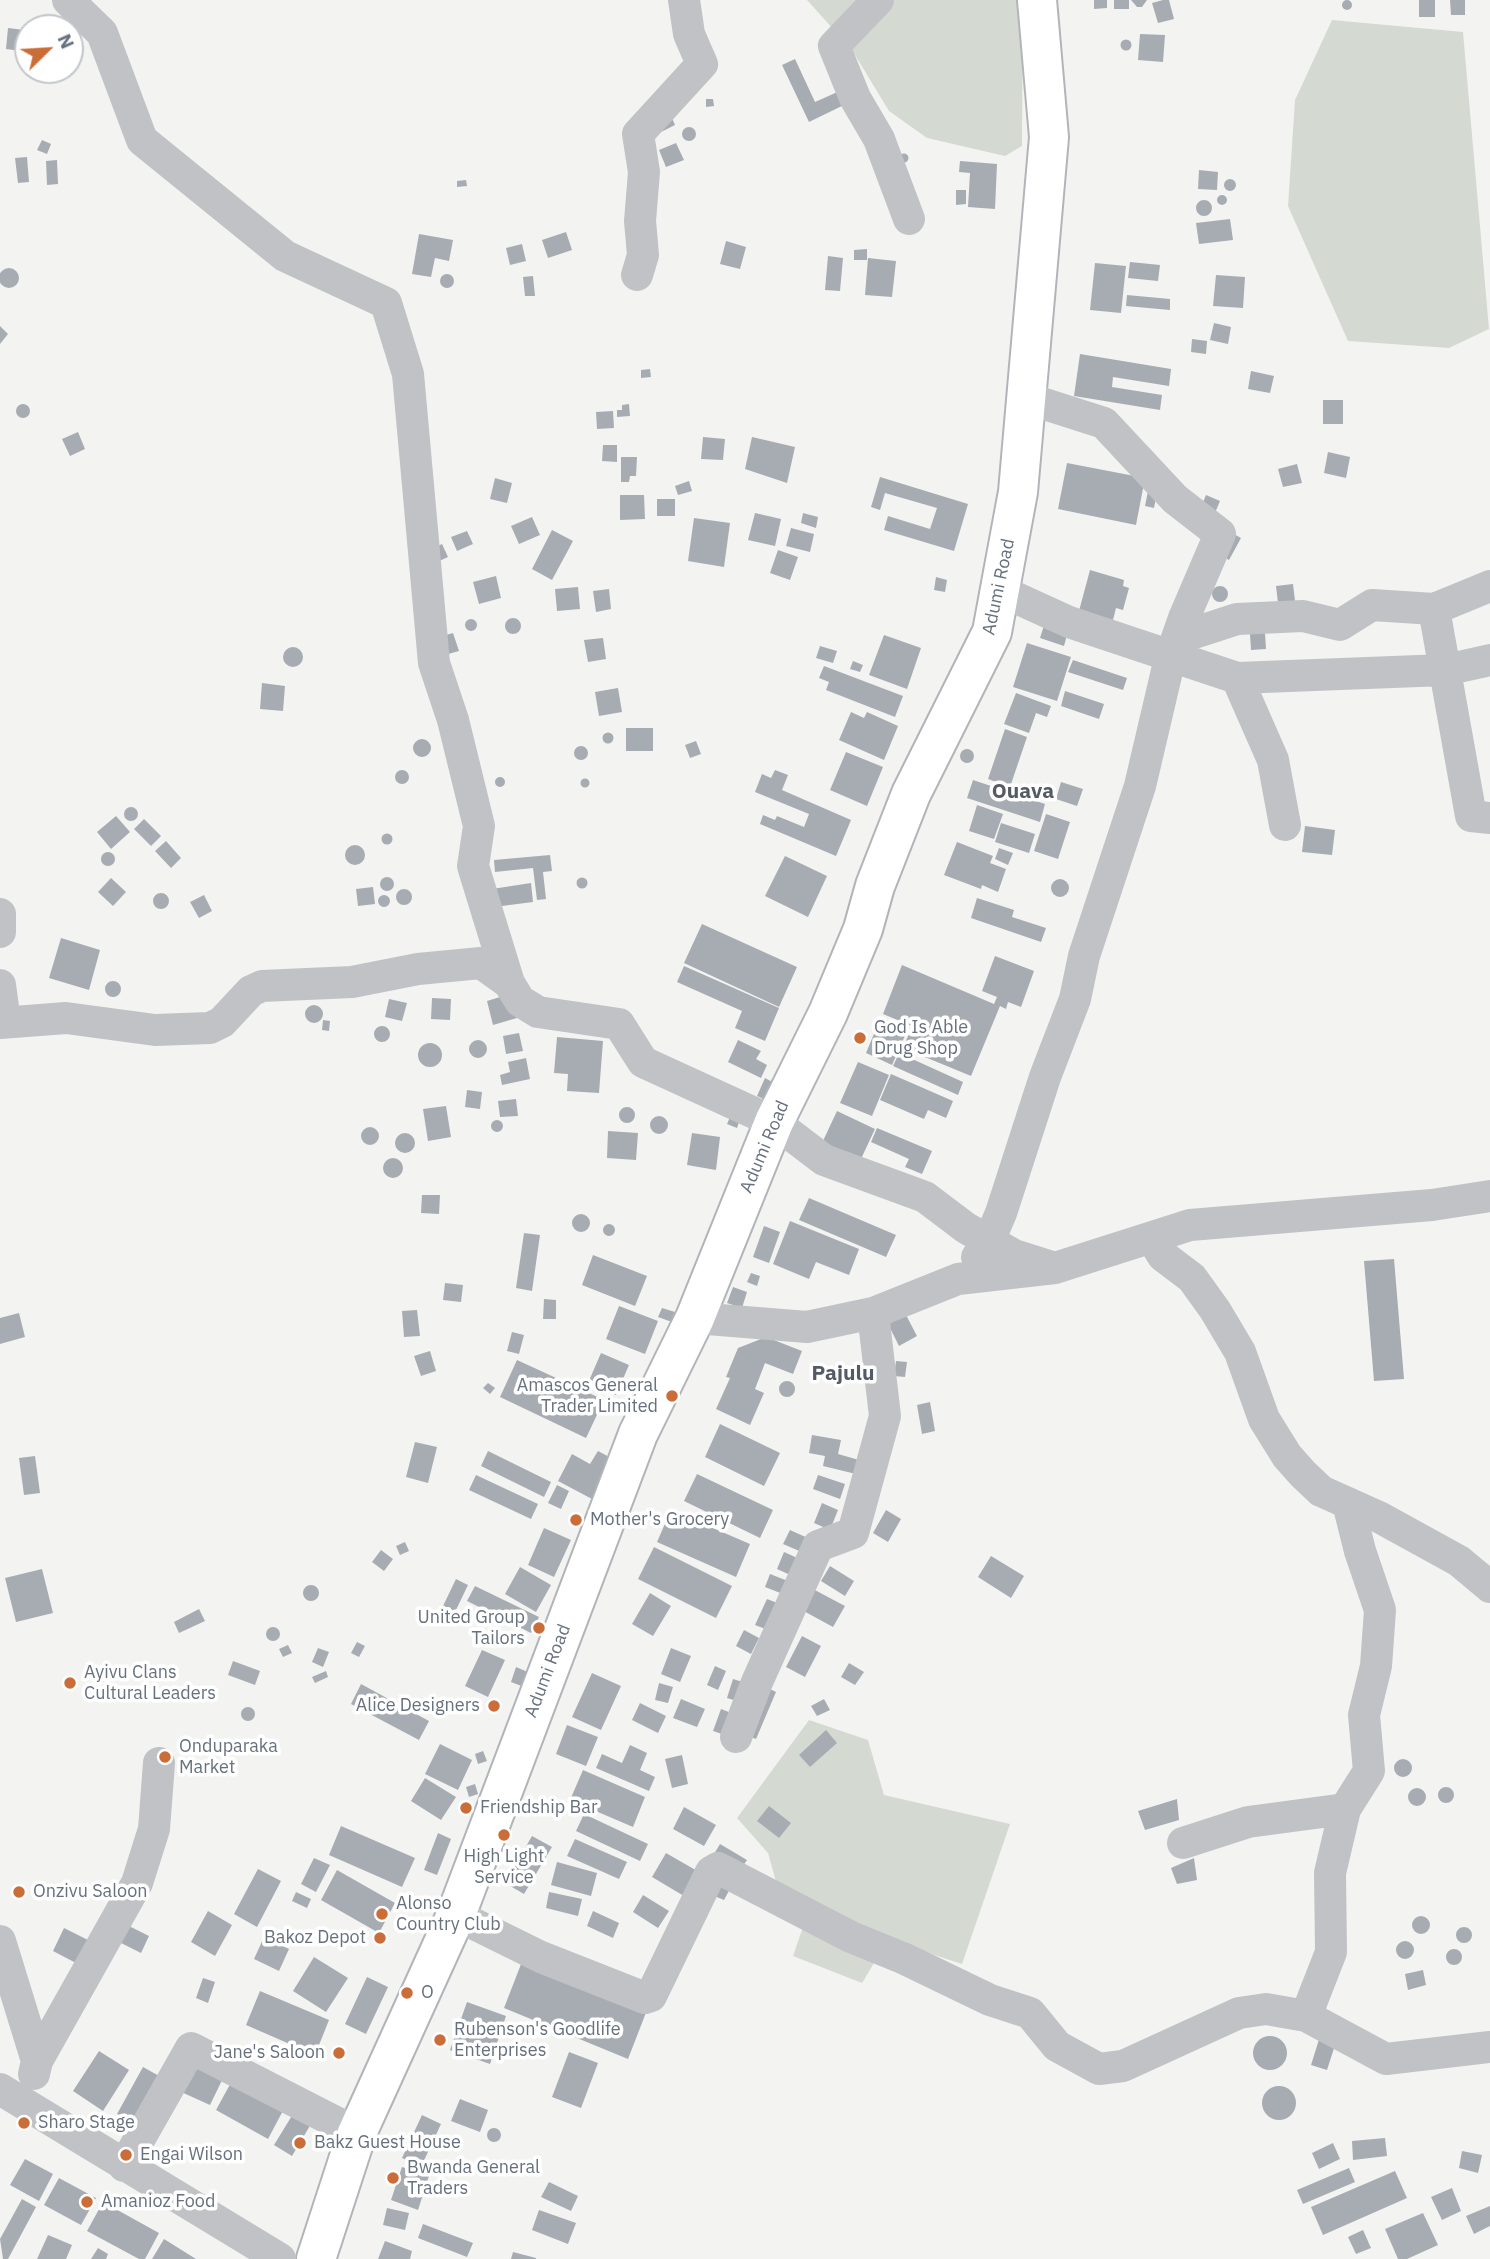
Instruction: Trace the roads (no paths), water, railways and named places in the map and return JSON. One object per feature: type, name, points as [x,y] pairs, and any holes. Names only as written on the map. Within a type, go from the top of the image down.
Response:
[{"type":"main road","name":"Adumi Road","points":[[316,2259],[357,2133],[456,1915],[638,1434],[695,1318],[774,1122],[828,1013],[863,929],[875,886],[911,794],[992,632],[1018,492],[1029,399],[1049,137],[1037,0]]},
{"type":"street","points":[[68,0],[102,33],[142,140],[285,256],[386,303],[408,374],[434,663],[453,720],[479,826],[473,866],[509,983],[520,1001],[538,1012],[619,1024],[643,1062],[774,1122],[824,1160],[925,1197],[966,1228],[1014,1255],[1055,1269]]},
{"type":"street","points":[[637,275],[643,255],[640,221],[644,172],[638,134],[702,64],[689,34],[684,0]]},
{"type":"street","points":[[878,0],[834,47],[855,97],[879,138],[909,219]]},
{"type":"street","points":[[958,1279],[989,1241],[1075,999],[1084,956],[1140,786],[1170,658],[1220,534],[1175,499],[1104,423],[1029,399]]},
{"type":"street","points":[[1184,618],[1197,632],[1237,619],[1303,616],[1340,625],[1373,605],[1434,609],[1490,586]]},
{"type":"street","points":[[999,590],[1069,622],[1170,658],[1237,678],[1445,670],[1490,660]]},
{"type":"street","points":[[1434,609],[1472,816],[1490,818]]},
{"type":"street","points":[[1237,678],[1273,760],[1286,825]]},
{"type":"street","points":[[0,914],[0,932]]},
{"type":"street","points":[[0,985],[2,1023],[66,1018],[155,1030],[210,1028],[222,1022],[251,991],[262,986],[352,982],[418,969],[481,963],[509,983]]},
{"type":"street","points":[[695,1318],[807,1327],[873,1313],[958,1279],[1055,1269],[1153,1240],[1191,1225],[1432,1205],[1490,1196]]},
{"type":"street","points":[[1153,1240],[1163,1256],[1192,1278],[1215,1310],[1240,1352],[1264,1419],[1287,1456],[1321,1491],[1459,1561],[1490,1587]]},
{"type":"street","points":[[736,1737],[818,1546],[853,1533],[885,1416],[873,1313]]},
{"type":"street","points":[[1306,2016],[1331,1952],[1330,1873],[1345,1809],[1369,1771],[1364,1715],[1376,1666],[1380,1610],[1348,1503]]},
{"type":"street","points":[[29,2105],[37,2061],[137,1883],[154,1829],[159,1763]]},
{"type":"street","points":[[1183,1843],[1248,1822],[1345,1809]]},
{"type":"street","points":[[456,1915],[541,1957],[645,1998],[651,1996],[711,1872],[718,1868],[851,1937],[905,1959],[990,2000],[1030,2013],[1057,2046],[1099,2069],[1123,2066],[1187,2034],[1253,2010],[1266,2009],[1306,2016],[1386,2059],[1490,2047]]},
{"type":"street","points":[[0,1941],[37,2061]]},
{"type":"street","points":[[124,2166],[191,2048],[357,2133]]},
{"type":"street","points":[[0,2089],[280,2259]]},
{"type":"place","name":"God Is Able Drug Shop","points":[[860,1038]]},
{"type":"place","name":"Amascos General Trader Limited","points":[[672,1396]]},
{"type":"place","name":"Mother's Grocery","points":[[576,1520]]},
{"type":"place","name":"United Group Tailors","points":[[539,1628]]},
{"type":"place","name":"Ayivu Clans Cultural Leaders","points":[[70,1683]]},
{"type":"place","name":"Alice Designers","points":[[494,1706]]},
{"type":"place","name":"Onduparaka Market","points":[[165,1757]]},
{"type":"place","name":"Friendship Bar","points":[[466,1808]]},
{"type":"place","name":"High Light Service","points":[[504,1835]]},
{"type":"place","name":"Onzivu Saloon","points":[[19,1892]]},
{"type":"place","name":"Alonso Country Club","points":[[382,1914]]},
{"type":"place","name":"Bakoz Depot","points":[[380,1938]]},
{"type":"place","name":"O","points":[[407,1993]]},
{"type":"place","name":"Rubenson's Goodlife Enterprises","points":[[440,2040]]},
{"type":"place","name":"Jane's Saloon","points":[[339,2053]]},
{"type":"place","name":"Sharo Stage","points":[[24,2123]]},
{"type":"place","name":"Bakz Guest House","points":[[300,2143]]},
{"type":"place","name":"Engai Wilson","points":[[126,2155]]},
{"type":"place","name":"Bwanda General Traders","points":[[393,2178]]},
{"type":"place","name":"Amanioz Food","points":[[87,2202]]},
{"type":"district","name":"Ouava","points":[[1023,792]]},
{"type":"district","name":"Pajulu","points":[[843,1374]]}]
